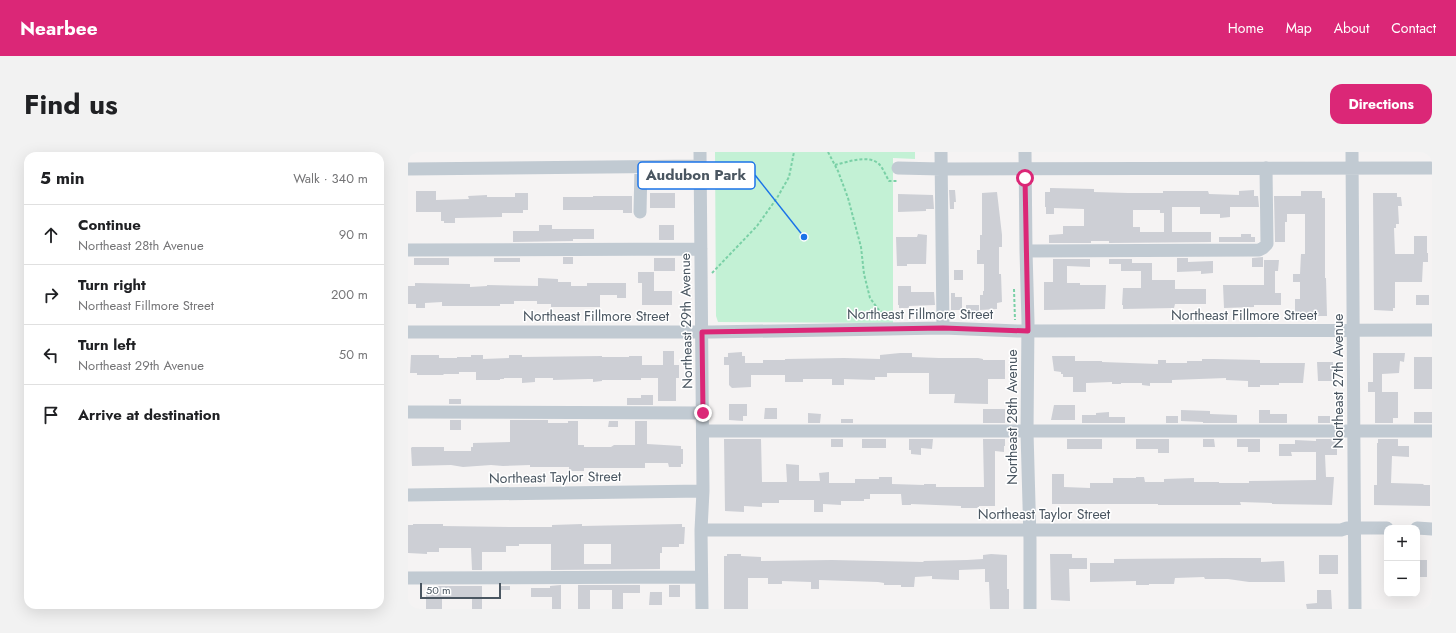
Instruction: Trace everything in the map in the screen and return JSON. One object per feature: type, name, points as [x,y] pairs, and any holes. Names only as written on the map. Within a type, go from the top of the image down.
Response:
[{"type":"street","name":"Northeast 29th Avenue","points":[[700,152],[703,413],[703,491],[701,530],[702,609]]},
{"type":"street","points":[[941,152],[943,328]]},
{"type":"street","name":"Northeast 28th Avenue","points":[[1025,152],[1030,609]]},
{"type":"street","name":"Northeast 27th Avenue","points":[[1352,152],[1355,609]]},
{"type":"street","points":[[408,169],[700,166]]},
{"type":"street","points":[[640,212],[641,167]]},
{"type":"street","points":[[899,168],[1432,168]]},
{"type":"street","points":[[1026,251],[1259,250],[1267,244],[1266,168]]},
{"type":"street","points":[[408,250],[701,249]]},
{"type":"street","name":"Northeast Fillmore Street","points":[[408,332],[702,332],[943,328],[1028,331],[1432,330]]},
{"type":"street","points":[[408,412],[703,413]]},
{"type":"street","points":[[703,431],[1432,431]]},
{"type":"street","name":"Northeast Taylor Street","points":[[408,495],[703,491]]},
{"type":"street","name":"Northeast Taylor Street","points":[[701,530],[1341,530],[1355,528],[1384,528]]},
{"type":"street","points":[[1420,528],[1432,528]]},
{"type":"street","points":[[408,578],[701,577]]},
{"type":"path","points":[[712,274],[757,226],[778,198],[789,177],[794,152]]},
{"type":"path","points":[[828,152],[848,198],[855,222],[861,247],[864,274],[870,298],[878,309],[887,317],[892,319]]},
{"type":"path","points":[[835,166],[861,160],[873,160],[880,165],[889,181],[901,181],[899,168]]},
{"type":"green space","points":[[715,152],[915,152],[915,159],[893,158],[893,323],[718,322],[716,316]]},
{"type":"building","points":[[1050,188],[1094,189],[1094,192],[1128,193],[1208,191],[1209,194],[1239,195],[1239,191],[1254,190],[1254,196],[1258,196],[1259,207],[1230,207],[1230,217],[1220,218],[1220,214],[1200,214],[1200,207],[1172,207],[1172,232],[1211,232],[1211,242],[1109,243],[1109,241],[1091,241],[1091,243],[1049,243],[1049,235],[1063,234],[1063,226],[1084,226],[1084,209],[1054,208],[1054,214],[1046,214],[1045,192],[1050,192]],"holes":[[[1133,210],[1160,210],[1160,213],[1164,213],[1164,232],[1140,232],[1140,227],[1133,227]]]},
{"type":"building","points":[[949,190],[955,190],[956,202],[954,202],[954,209],[950,209]]},
{"type":"building","points":[[416,191],[436,191],[436,200],[469,199],[468,196],[487,195],[487,197],[515,197],[515,193],[528,193],[528,210],[523,210],[523,213],[502,213],[502,217],[455,218],[455,223],[444,223],[444,221],[441,221],[441,212],[416,212]]},
{"type":"building","points":[[1301,191],[1322,191],[1322,198],[1325,198],[1325,278],[1327,316],[1295,316],[1295,299],[1300,299],[1300,282],[1293,282],[1293,274],[1300,274],[1301,254],[1305,254],[1305,214],[1287,214],[1287,222],[1285,222],[1285,242],[1275,242],[1274,196],[1301,196]]},
{"type":"building","points":[[997,192],[1002,235],[1002,247],[999,247],[999,274],[1001,274],[1002,302],[997,303],[997,309],[980,310],[980,295],[983,295],[984,291],[984,264],[977,264],[977,250],[980,250],[980,235],[982,235],[982,193]]},
{"type":"building","points":[[650,193],[675,193],[675,208],[650,208]]},
{"type":"building","points":[[1373,193],[1397,193],[1397,197],[1401,197],[1402,206],[1398,206],[1399,224],[1396,224],[1396,228],[1394,228],[1395,254],[1414,254],[1414,236],[1427,236],[1428,262],[1423,262],[1422,282],[1395,282],[1395,308],[1393,308],[1393,311],[1374,310]]},
{"type":"building","points":[[898,194],[933,195],[934,209],[926,209],[926,211],[898,212]]},
{"type":"building","points":[[632,196],[632,213],[623,213],[623,210],[563,210],[563,197]]},
{"type":"building","points":[[539,225],[552,225],[552,229],[594,229],[594,239],[573,239],[573,241],[513,242],[513,231],[539,231]]},
{"type":"building","points":[[659,225],[674,225],[674,240],[659,240]]},
{"type":"building","points":[[918,234],[927,235],[926,264],[907,264],[907,266],[897,266],[896,237],[917,237]]},
{"type":"building","points":[[1241,234],[1251,234],[1251,237],[1255,237],[1255,242],[1219,242],[1219,237],[1241,237]]},
{"type":"building","points":[[563,257],[573,257],[573,264],[563,264]]},
{"type":"building","points":[[1263,257],[1263,267],[1252,267],[1252,258]]},
{"type":"building","points":[[414,258],[449,258],[449,265],[414,265]]},
{"type":"building","points":[[494,258],[520,258],[520,262],[494,262]]},
{"type":"building","points":[[654,258],[675,258],[675,271],[654,271]]},
{"type":"building","points":[[1177,258],[1188,258],[1188,262],[1213,261],[1213,273],[1201,274],[1201,271],[1177,272]]},
{"type":"building","points":[[1053,259],[1090,259],[1090,267],[1067,266],[1067,283],[1080,283],[1080,285],[1106,285],[1105,309],[1044,310],[1044,282],[1053,282]]},
{"type":"building","points":[[1109,259],[1132,259],[1132,263],[1152,263],[1152,280],[1175,280],[1175,289],[1206,289],[1206,304],[1175,304],[1174,308],[1123,309],[1123,288],[1141,288],[1141,271],[1121,271],[1121,264],[1109,264]]},
{"type":"building","points":[[1264,260],[1279,260],[1278,271],[1275,271],[1275,293],[1281,293],[1281,305],[1254,305],[1254,307],[1224,308],[1223,285],[1264,285]]},
{"type":"building","points":[[954,270],[963,270],[963,280],[954,280]]},
{"type":"building","points":[[638,272],[654,272],[654,291],[672,291],[672,305],[642,305],[642,283],[638,283]]},
{"type":"building","points":[[538,278],[558,279],[558,282],[571,282],[571,286],[587,286],[587,283],[626,283],[626,298],[617,298],[617,295],[600,295],[600,307],[551,307],[551,304],[537,304],[537,301],[514,301],[514,304],[500,304],[500,306],[442,306],[442,302],[425,303],[425,308],[416,308],[416,304],[408,304],[408,286],[415,286],[415,283],[470,284],[470,287],[487,285],[538,286]]},
{"type":"building","points":[[898,286],[911,286],[911,292],[934,292],[935,305],[899,308]]},
{"type":"building","points":[[951,293],[955,293],[955,297],[962,297],[962,310],[951,310]]},
{"type":"building","points":[[1416,295],[1429,295],[1429,305],[1416,305]]},
{"type":"building","points":[[966,305],[979,305],[979,316],[966,316]]},
{"type":"building","points":[[663,351],[674,351],[674,365],[679,365],[679,378],[676,378],[676,401],[658,401],[658,378],[641,378],[641,380],[602,380],[593,382],[593,379],[553,380],[553,378],[535,378],[535,382],[522,383],[522,378],[476,380],[476,372],[459,372],[459,374],[443,374],[444,375],[417,375],[417,373],[410,373],[411,355],[439,355],[439,358],[457,358],[471,357],[471,355],[483,355],[483,359],[509,358],[509,355],[522,355],[522,357],[642,356],[642,365],[663,365]]},
{"type":"building","points":[[742,352],[742,356],[745,356],[745,363],[763,363],[763,360],[785,359],[880,359],[880,355],[900,353],[912,353],[912,357],[1005,360],[1005,379],[988,379],[988,404],[954,403],[955,394],[929,394],[929,373],[887,373],[887,377],[875,377],[875,380],[844,379],[844,385],[832,385],[832,379],[803,379],[803,382],[785,382],[785,375],[751,375],[751,387],[732,388],[729,385],[729,365],[724,365],[724,357],[728,357],[728,353]]},
{"type":"building","points":[[1373,353],[1405,353],[1404,362],[1400,361],[1399,373],[1382,374],[1382,392],[1368,392],[1368,382],[1373,382]]},
{"type":"building","points":[[1052,356],[1075,356],[1075,361],[1158,364],[1158,360],[1166,360],[1166,363],[1187,363],[1187,361],[1202,361],[1202,359],[1260,360],[1260,363],[1305,363],[1303,383],[1279,383],[1279,385],[1260,385],[1260,387],[1248,387],[1248,381],[1226,380],[1226,378],[1172,380],[1172,383],[1150,383],[1150,386],[1142,385],[1142,383],[1086,383],[1086,392],[1073,392],[1073,377],[1063,377],[1061,372],[1054,371]]},
{"type":"building","points":[[1414,357],[1432,357],[1432,389],[1414,389]]},
{"type":"building","points":[[1317,362],[1333,362],[1333,381],[1318,381]]},
{"type":"building","points":[[1375,392],[1398,392],[1398,418],[1393,418],[1393,423],[1375,423]]},
{"type":"building","points":[[641,395],[653,395],[653,405],[627,405],[627,398],[641,398]]},
{"type":"building","points":[[449,399],[461,399],[461,404],[449,404]]},
{"type":"building","points":[[729,404],[747,404],[747,416],[743,416],[743,421],[729,420]]},
{"type":"building","points":[[1054,405],[1075,405],[1075,420],[1051,420]]},
{"type":"building","points":[[765,408],[777,408],[777,419],[764,419]]},
{"type":"building","points":[[983,409],[1005,409],[1005,423],[983,423]]},
{"type":"building","points":[[1181,410],[1210,411],[1210,414],[1237,415],[1237,423],[1203,423],[1181,421]]},
{"type":"building","points":[[1259,410],[1270,410],[1270,414],[1287,414],[1287,423],[1259,423]]},
{"type":"building","points":[[1109,412],[1109,417],[1125,417],[1125,423],[1082,423],[1082,415],[1096,415],[1096,413]]},
{"type":"building","points":[[1414,412],[1432,412],[1432,423],[1414,423]]},
{"type":"building","points":[[808,413],[821,414],[820,423],[808,423]]},
{"type":"building","points":[[1166,416],[1178,416],[1178,423],[1166,423]]},
{"type":"building","points":[[1318,416],[1330,416],[1330,423],[1318,423]]},
{"type":"building","points":[[841,419],[853,419],[853,423],[841,423]]},
{"type":"building","points":[[450,420],[461,420],[461,430],[450,430]]},
{"type":"building","points":[[510,420],[548,420],[548,423],[568,423],[568,421],[578,421],[578,445],[584,445],[584,447],[635,445],[635,421],[647,421],[647,444],[681,446],[681,449],[683,449],[683,464],[681,464],[681,467],[669,467],[668,463],[645,463],[645,468],[584,468],[584,471],[569,471],[569,467],[530,467],[530,465],[463,467],[451,465],[412,466],[412,447],[444,447],[444,451],[471,451],[473,443],[510,442]]},
{"type":"building","points":[[609,421],[618,421],[618,427],[608,427]]},
{"type":"building","points":[[724,439],[761,439],[762,482],[787,482],[786,464],[799,465],[799,481],[820,481],[819,473],[829,472],[829,483],[855,483],[855,479],[879,479],[879,477],[892,477],[892,484],[936,484],[936,487],[984,487],[983,439],[1005,439],[1005,446],[1004,452],[995,451],[995,506],[961,508],[961,506],[902,505],[901,494],[870,494],[870,499],[864,499],[864,501],[841,501],[841,505],[823,504],[823,512],[814,512],[814,500],[779,500],[779,503],[762,503],[762,507],[744,506],[744,512],[725,511]]},
{"type":"building","points":[[831,439],[843,439],[843,447],[831,447]]},
{"type":"building","points":[[862,439],[886,439],[886,448],[862,448]]},
{"type":"building","points":[[909,439],[933,439],[932,449],[921,448],[921,455],[911,454],[911,450],[909,450]]},
{"type":"building","points":[[1067,439],[1102,439],[1102,449],[1067,449]]},
{"type":"building","points":[[1136,439],[1169,439],[1169,453],[1158,453],[1158,449],[1136,449]]},
{"type":"building","points":[[1203,439],[1214,439],[1215,447],[1203,447]]},
{"type":"building","points":[[1237,439],[1260,439],[1260,452],[1248,452],[1248,447],[1237,447]]},
{"type":"building","points":[[1316,439],[1337,439],[1337,455],[1325,455],[1326,477],[1334,477],[1332,505],[1240,502],[1241,505],[1052,504],[1052,474],[1064,474],[1064,487],[1090,488],[1090,483],[1113,483],[1113,478],[1136,477],[1144,477],[1145,482],[1164,482],[1164,479],[1194,478],[1194,482],[1219,483],[1316,480],[1316,452],[1291,452],[1292,456],[1279,456],[1279,444],[1295,444],[1295,440],[1316,441]]},
{"type":"building","points":[[1378,439],[1398,439],[1398,446],[1409,446],[1409,457],[1392,456],[1391,483],[1430,485],[1430,506],[1374,505],[1374,485],[1377,485]]},
{"type":"building","points":[[443,524],[443,526],[552,527],[552,525],[582,524],[582,526],[682,524],[682,527],[685,527],[684,544],[679,544],[679,547],[662,547],[662,553],[660,553],[660,569],[551,570],[551,544],[519,544],[519,546],[506,546],[506,552],[482,552],[482,570],[472,570],[471,548],[439,548],[439,552],[427,552],[427,554],[408,553],[408,525]],"holes":[[[584,544],[611,544],[611,564],[584,564]]]},
{"type":"building","points":[[727,554],[741,554],[741,556],[761,557],[761,561],[832,560],[924,562],[923,561],[983,559],[983,555],[991,554],[1007,555],[1007,589],[1009,589],[1009,609],[990,609],[989,582],[985,582],[985,569],[959,570],[959,580],[932,579],[932,576],[915,577],[914,587],[884,585],[884,583],[878,582],[819,580],[819,589],[811,589],[811,582],[782,581],[782,584],[768,584],[768,578],[748,578],[748,609],[724,609],[724,556],[727,556]]},
{"type":"building","points":[[1050,554],[1072,554],[1072,558],[1087,558],[1087,569],[1069,569],[1070,601],[1051,600]]},
{"type":"building","points":[[1319,555],[1338,555],[1338,574],[1319,574]]},
{"type":"building","points":[[1261,558],[1261,562],[1284,561],[1285,582],[1249,582],[1228,579],[1205,579],[1204,577],[1175,578],[1174,584],[1136,585],[1136,581],[1090,582],[1090,563],[1114,563],[1114,559]]},
{"type":"building","points":[[1420,560],[1427,560],[1427,577],[1420,577]]},
{"type":"building","points":[[561,585],[561,609],[552,609],[552,597],[531,597],[531,588],[550,588],[550,586]]},
{"type":"building","points":[[578,585],[640,585],[640,593],[623,593],[623,609],[612,609],[612,590],[590,590],[590,609],[578,609]]},
{"type":"building","points":[[669,585],[680,585],[680,597],[669,597]]},
{"type":"building","points":[[432,586],[482,586],[482,609],[472,609],[472,597],[442,597],[442,609],[426,609],[426,590],[432,590]]},
{"type":"building","points":[[499,586],[510,586],[510,590],[499,590]]},
{"type":"building","points":[[1317,590],[1331,590],[1332,609],[1307,609],[1306,604],[1317,603]]},
{"type":"building","points":[[650,592],[662,592],[662,605],[649,605]]},
{"type":"place","name":"Audubon Park","points":[[804,237]]},
{"type":"route","points":[[703,413],[702,332],[943,328],[1028,331],[1025,178]]}]
